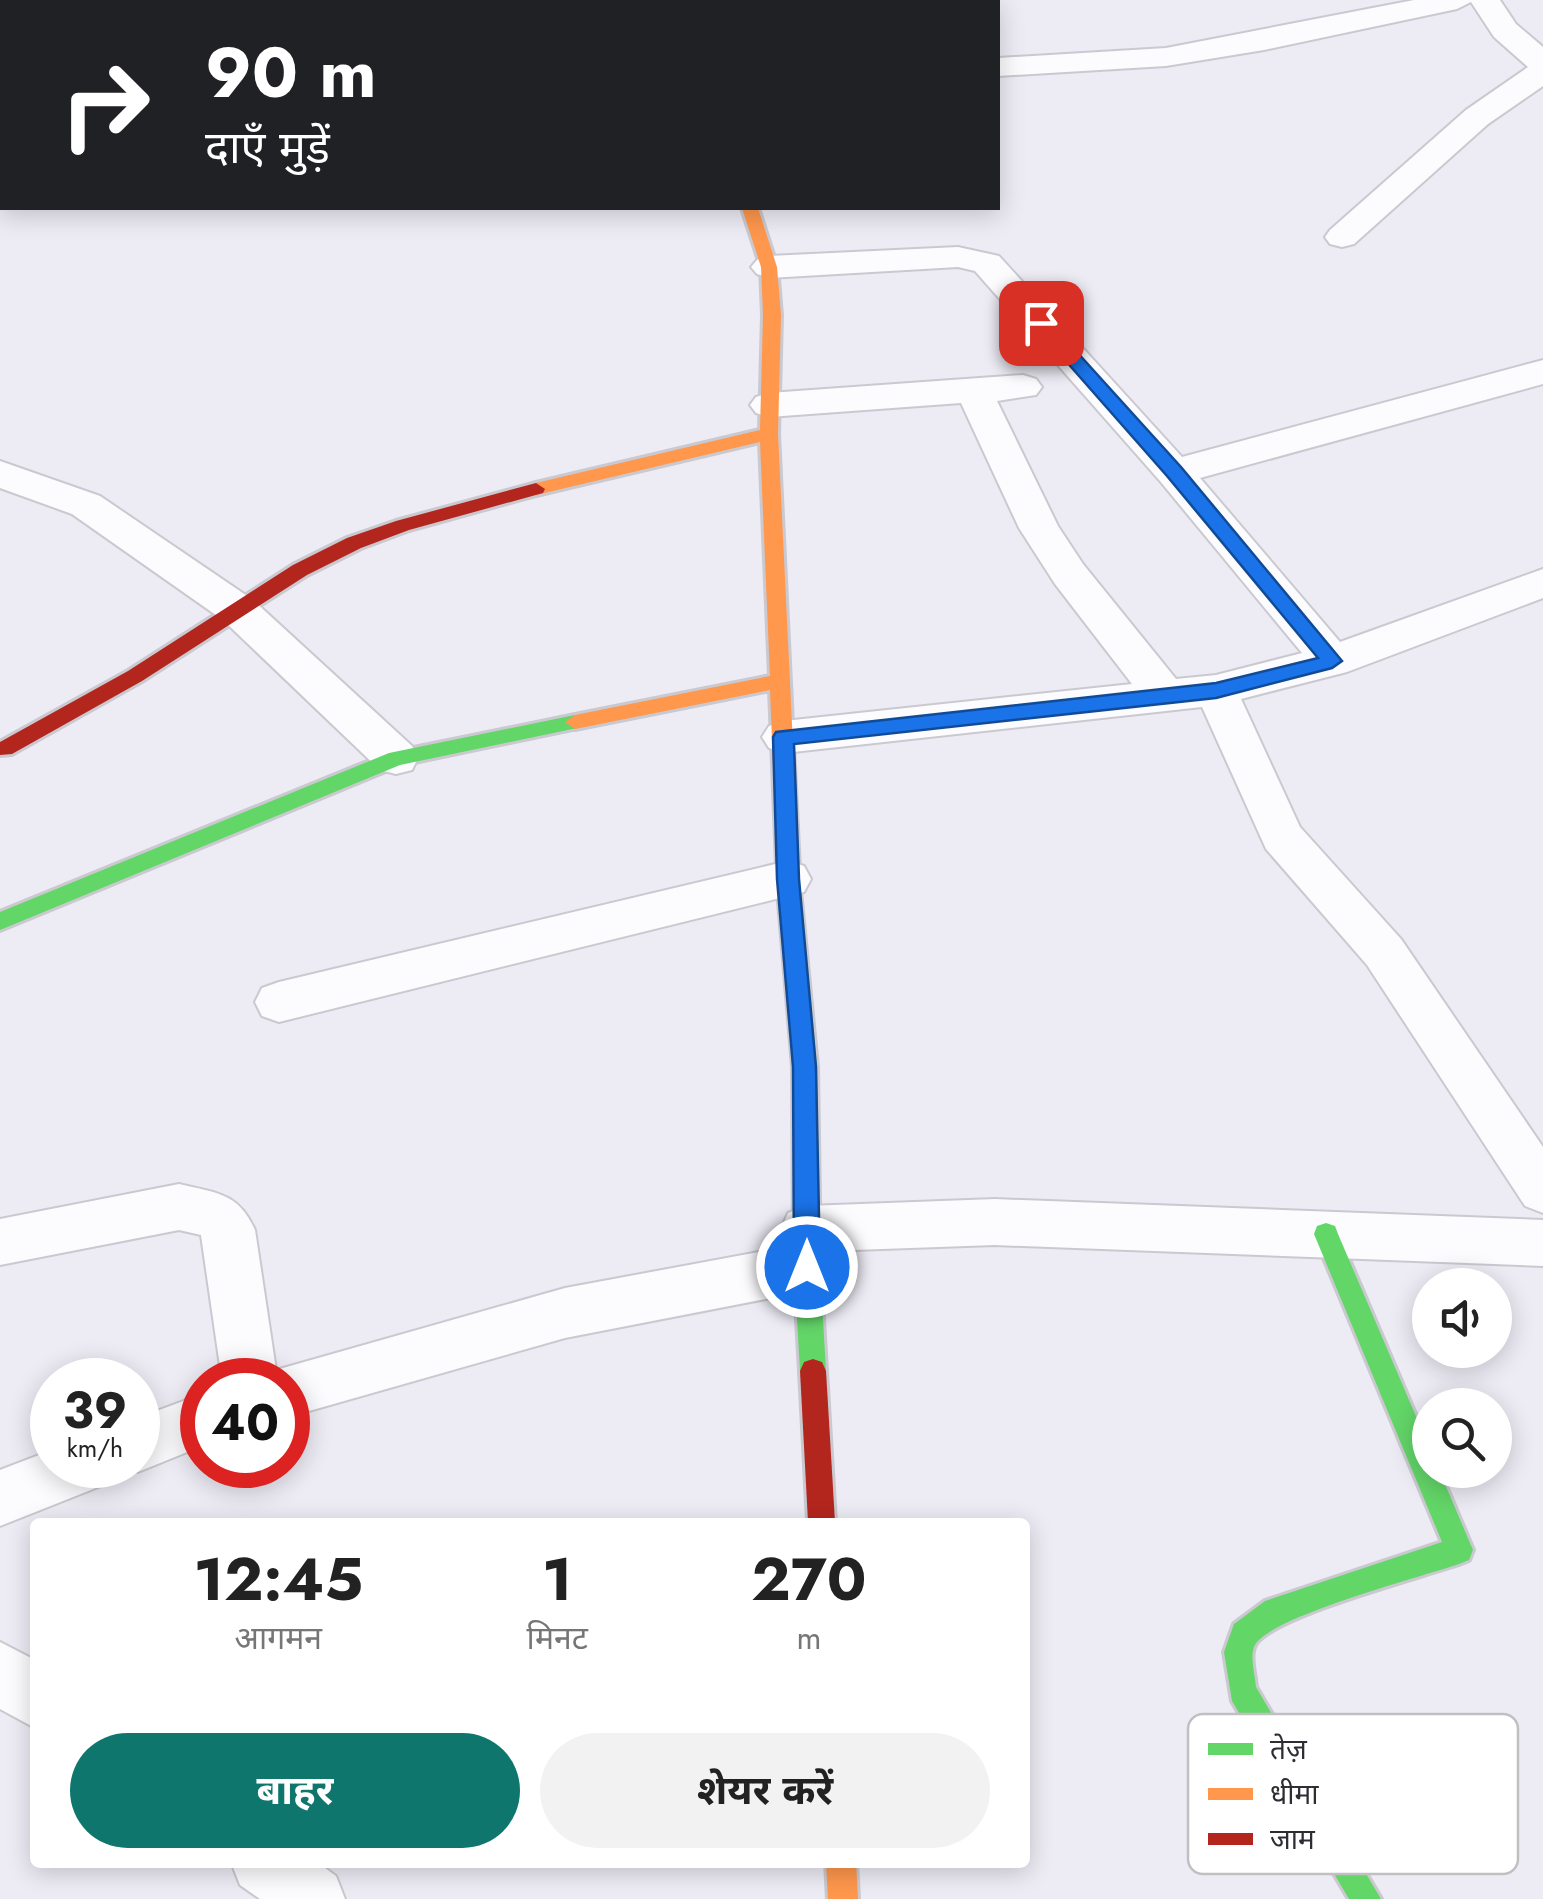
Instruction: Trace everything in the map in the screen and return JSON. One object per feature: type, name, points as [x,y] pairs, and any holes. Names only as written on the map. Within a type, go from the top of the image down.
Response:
[{"type":"street","points":[[1000,68],[1166,57],[1457,0]]},
{"type":"street","points":[[1342,237],[1541,62],[1494,19],[1485,0]]},
{"type":"street","points":[[751,210],[769,268],[769,420],[788,879],[804,1067],[807,1248],[822,1518]]},
{"type":"street","points":[[769,268],[943,258],[988,263],[1174,472],[1332,661]]},
{"type":"street","points":[[1174,472],[1543,372]]},
{"type":"street","points":[[4,749],[135,676],[354,543],[403,525],[769,420],[1023,387]]},
{"type":"street","points":[[974,392],[1049,543],[1165,696]]},
{"type":"street","points":[[6,481],[86,505],[238,610],[396,758]]},
{"type":"street","points":[[784,737],[1216,690],[1332,661],[1543,583]]},
{"type":"street","points":[[0,921],[396,758],[780,681]]},
{"type":"street","points":[[1216,690],[1282,837],[1384,952],[1543,1190]]},
{"type":"street","points":[[279,1002],[788,879]]},
{"type":"street","points":[[0,1242],[179,1207],[217,1216],[229,1230],[247,1358]]},
{"type":"street","points":[[310,1384],[807,1248],[996,1222],[1543,1243]]},
{"type":"street","points":[[1256,1714],[1242,1691],[1235,1662],[1238,1643],[1251,1623],[1459,1550],[1326,1234]]},
{"type":"street","points":[[0,1498],[30,1486]]},
{"type":"street","points":[[0,1672],[30,1693]]},
{"type":"street","points":[[271,1868],[313,1899]]},
{"type":"street","points":[[841,1868],[843,1899]]},
{"type":"street","points":[[1351,1874],[1366,1899]]},
{"type":"traffic: fast","points":[[0,921],[396,758],[575,722]]},
{"type":"traffic: fast","points":[[789,890],[805,1067],[807,1267],[813,1371]]},
{"type":"traffic: fast","points":[[1256,1714],[1242,1691],[1238,1652],[1244,1634],[1275,1611],[1459,1550],[1326,1234]]},
{"type":"traffic: fast","points":[[1351,1874],[1366,1899]]},
{"type":"traffic: slow","points":[[751,210],[769,267],[772,315],[769,434],[789,890]]},
{"type":"traffic: slow","points":[[536,489],[769,434]]},
{"type":"traffic: slow","points":[[575,722],[780,681]]},
{"type":"traffic: slow","points":[[841,1868],[843,1899]]},
{"type":"traffic: jam","points":[[5,749],[135,676],[300,570],[354,543],[403,525],[536,489]]},
{"type":"traffic: jam","points":[[813,1371],[822,1518]]},
{"type":"route","points":[[807,1267],[804,1067],[788,879],[784,737],[1216,690],[1332,661],[1174,472],[1041,323]]}]
